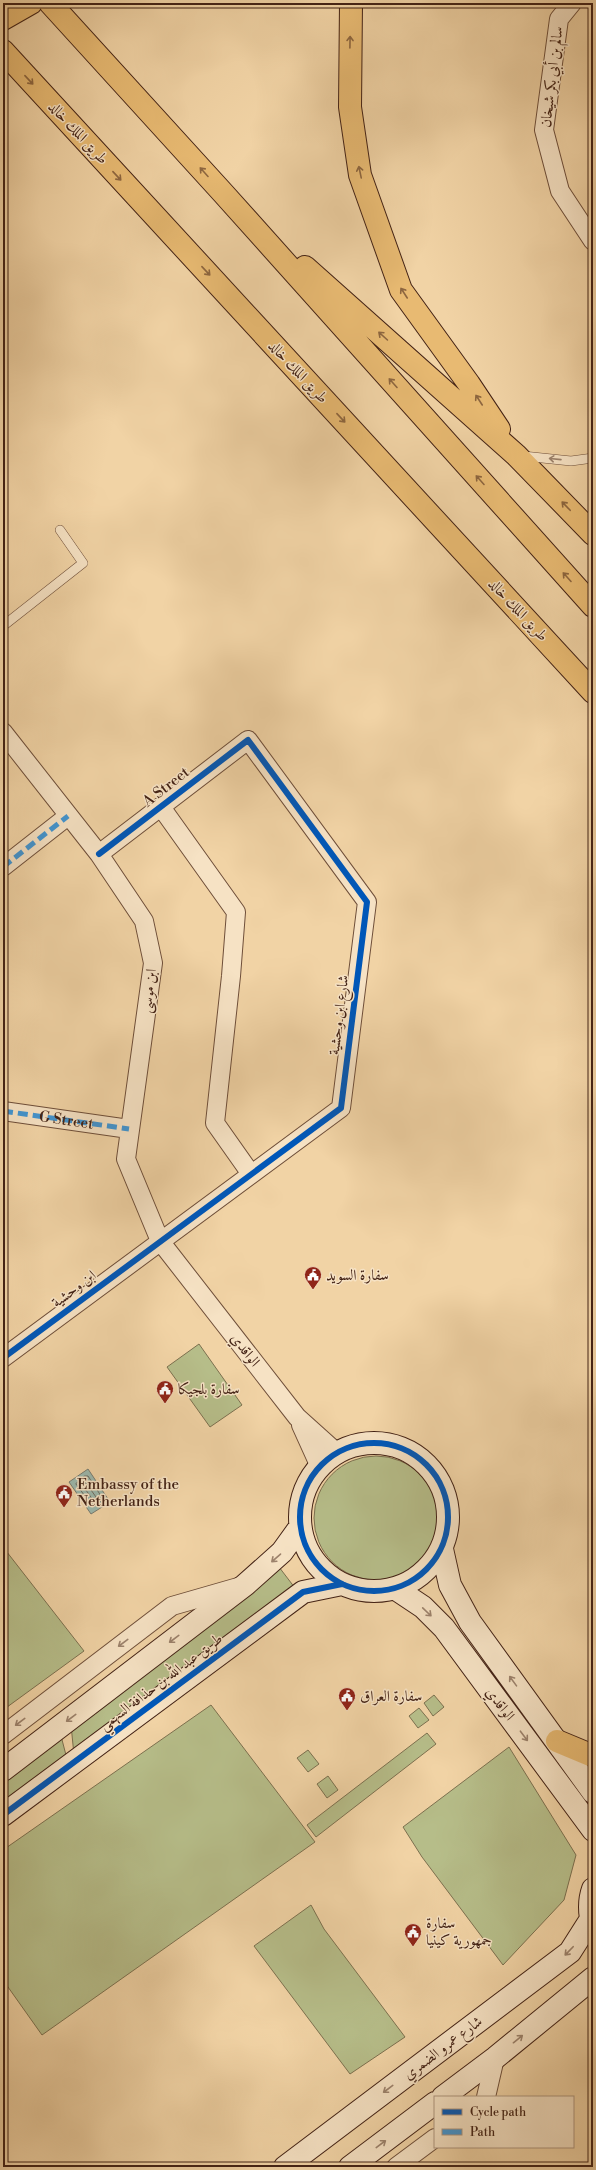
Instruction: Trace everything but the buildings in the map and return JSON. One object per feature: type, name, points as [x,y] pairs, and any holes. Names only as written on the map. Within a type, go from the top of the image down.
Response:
[{"type":"main road","points":[[3,19],[31,3]]},
{"type":"main road","points":[[50,3],[223,193],[593,606]]},
{"type":"main road","points":[[351,3],[350,107],[360,175],[401,290],[469,384],[516,455]]},
{"type":"main road","name":"طريق الملك خالد","points":[[3,51],[593,692]]},
{"type":"main road","points":[[223,193],[516,455],[593,534]]},
{"type":"main road","points":[[557,1741],[593,1756]]},
{"type":"street","name":"سالم بن أبي بكر شيخان","points":[[572,3],[559,19],[544,130],[560,191],[593,241]]},
{"type":"street","name":"ابن موسى","points":[[3,732],[99,854],[144,921],[153,963],[126,1159],[160,1241]]},
{"type":"street","name":"A Street","points":[[99,854],[248,740]]},
{"type":"street","name":"شارع ابن وحشية","points":[[160,1241],[341,1108],[367,902],[248,740]]},
{"type":"street","points":[[161,807],[236,912],[231,976],[215,1124],[251,1174]]},
{"type":"street","points":[[3,867],[68,816]]},
{"type":"street","name":"G Street","points":[[3,1110],[129,1129]]},
{"type":"street","name":"ابن وحشية","points":[[3,1358],[160,1241]]},
{"type":"street","name":"الواقدي","points":[[160,1241],[297,1416],[337,1453]]},
{"type":"street","points":[[297,1416],[320,1467]]},
{"type":"street","points":[[383,1443],[405,1450],[425,1462],[440,1481],[448,1503],[449,1526],[442,1549],[434,1562],[423,1574],[396,1589],[368,1592],[342,1584],[322,1570],[307,1551],[300,1527],[300,1506],[307,1485],[320,1467],[337,1453],[359,1444],[383,1443]]},
{"type":"street","name":"طريق عبد الله بن حذافة السهمي","points":[[3,1770],[245,1585],[282,1552],[300,1527]]},
{"type":"street","name":"الواقدي","points":[[442,1549],[450,1585],[470,1622],[593,1792]]},
{"type":"street","name":"طريق عبد الله بن حذافة السهمي","points":[[3,1815],[303,1592],[342,1584]]},
{"type":"street","points":[[3,1735],[172,1606],[245,1585]]},
{"type":"street","name":"الواقدي","points":[[396,1589],[423,1607],[444,1628],[593,1830]]},
{"type":"street","points":[[592,1922],[590,1898],[593,1889]]},
{"type":"street","name":"شارع عمرو الضمري","points":[[284,2167],[570,1952],[592,1922]]},
{"type":"street","points":[[444,2096],[495,2058],[593,1978]]},
{"type":"street","points":[[486,2096],[495,2058]]},
{"type":"street","points":[[350,2167],[434,2104]]},
{"type":"street","points":[[396,2167],[434,2139]]},
{"type":"lane","points":[[516,455],[572,461],[593,458]]},
{"type":"lane","points":[[3,626],[83,563],[60,530]]},
{"type":"green space","points":[[199,1344],[242,1405],[210,1427],[167,1367]]},
{"type":"green space","points":[[376,1456],[388,1457],[400,1461],[411,1466],[420,1474],[428,1483],[433,1494],[437,1506],[437,1530],[433,1542],[428,1553],[420,1562],[411,1570],[400,1575],[388,1579],[376,1580],[364,1579],[352,1575],[341,1570],[332,1562],[324,1553],[319,1542],[315,1530],[314,1518],[315,1506],[319,1494],[324,1483],[332,1474],[341,1466],[352,1461],[364,1457]]},
{"type":"green space","points":[[3,1547],[84,1651],[3,1710]]},
{"type":"green space","points":[[279,1567],[295,1588],[74,1755],[71,1725]]},
{"type":"green space","points":[[434,1695],[444,1707],[433,1716],[424,1703]]},
{"type":"green space","points":[[211,1705],[315,1842],[42,2035],[3,1980],[3,1850]]},
{"type":"green space","points":[[419,1708],[429,1720],[418,1728],[409,1716]]},
{"type":"green space","points":[[60,1732],[67,1759],[3,1807],[3,1776]]},
{"type":"green space","points":[[427,1733],[436,1744],[316,1837],[307,1825]]},
{"type":"green space","points":[[509,1747],[576,1855],[564,1900],[503,1965],[422,1857],[403,1827]]},
{"type":"green space","points":[[308,1750],[319,1764],[308,1772],[297,1758]]},
{"type":"green space","points":[[328,1776],[338,1790],[327,1798],[317,1784]]},
{"type":"green space","points":[[311,1905],[324,1929],[405,2037],[350,2074],[254,1946]]},
{"type":"water","points":[[88,1469],[110,1502],[91,1514],[69,1482]]},
{"type":"marked path","points":[[3,867],[68,816]]},
{"type":"marked path","points":[[3,1111],[129,1129]]},
{"type":"cycle path","points":[[3,1358],[341,1108],[367,902],[248,740],[99,854]]},
{"type":"cycle path","points":[[381,1443],[396,1446],[415,1455],[431,1470],[436,1476],[445,1495],[448,1517],[445,1539],[439,1552],[436,1558],[421,1574],[415,1579],[396,1588],[381,1591],[367,1591],[352,1588],[333,1579],[312,1558],[301,1531],[300,1510],[303,1495],[312,1476],[333,1455],[360,1444],[381,1443]]},
{"type":"cycle path","points":[[3,1815],[303,1592],[342,1584]]},
{"type":"place","name":"سفارة السويد","points":[[313,1290]]},
{"type":"place","name":"سفارة بلجيكا","points":[[165,1404]]},
{"type":"place","name":"Embassy of the Netherlands","points":[[64,1508]]},
{"type":"place","name":"سفارة العراق","points":[[347,1711]]},
{"type":"place","name":"سفارة جمهورية كينيا","points":[[413,1947]]}]
